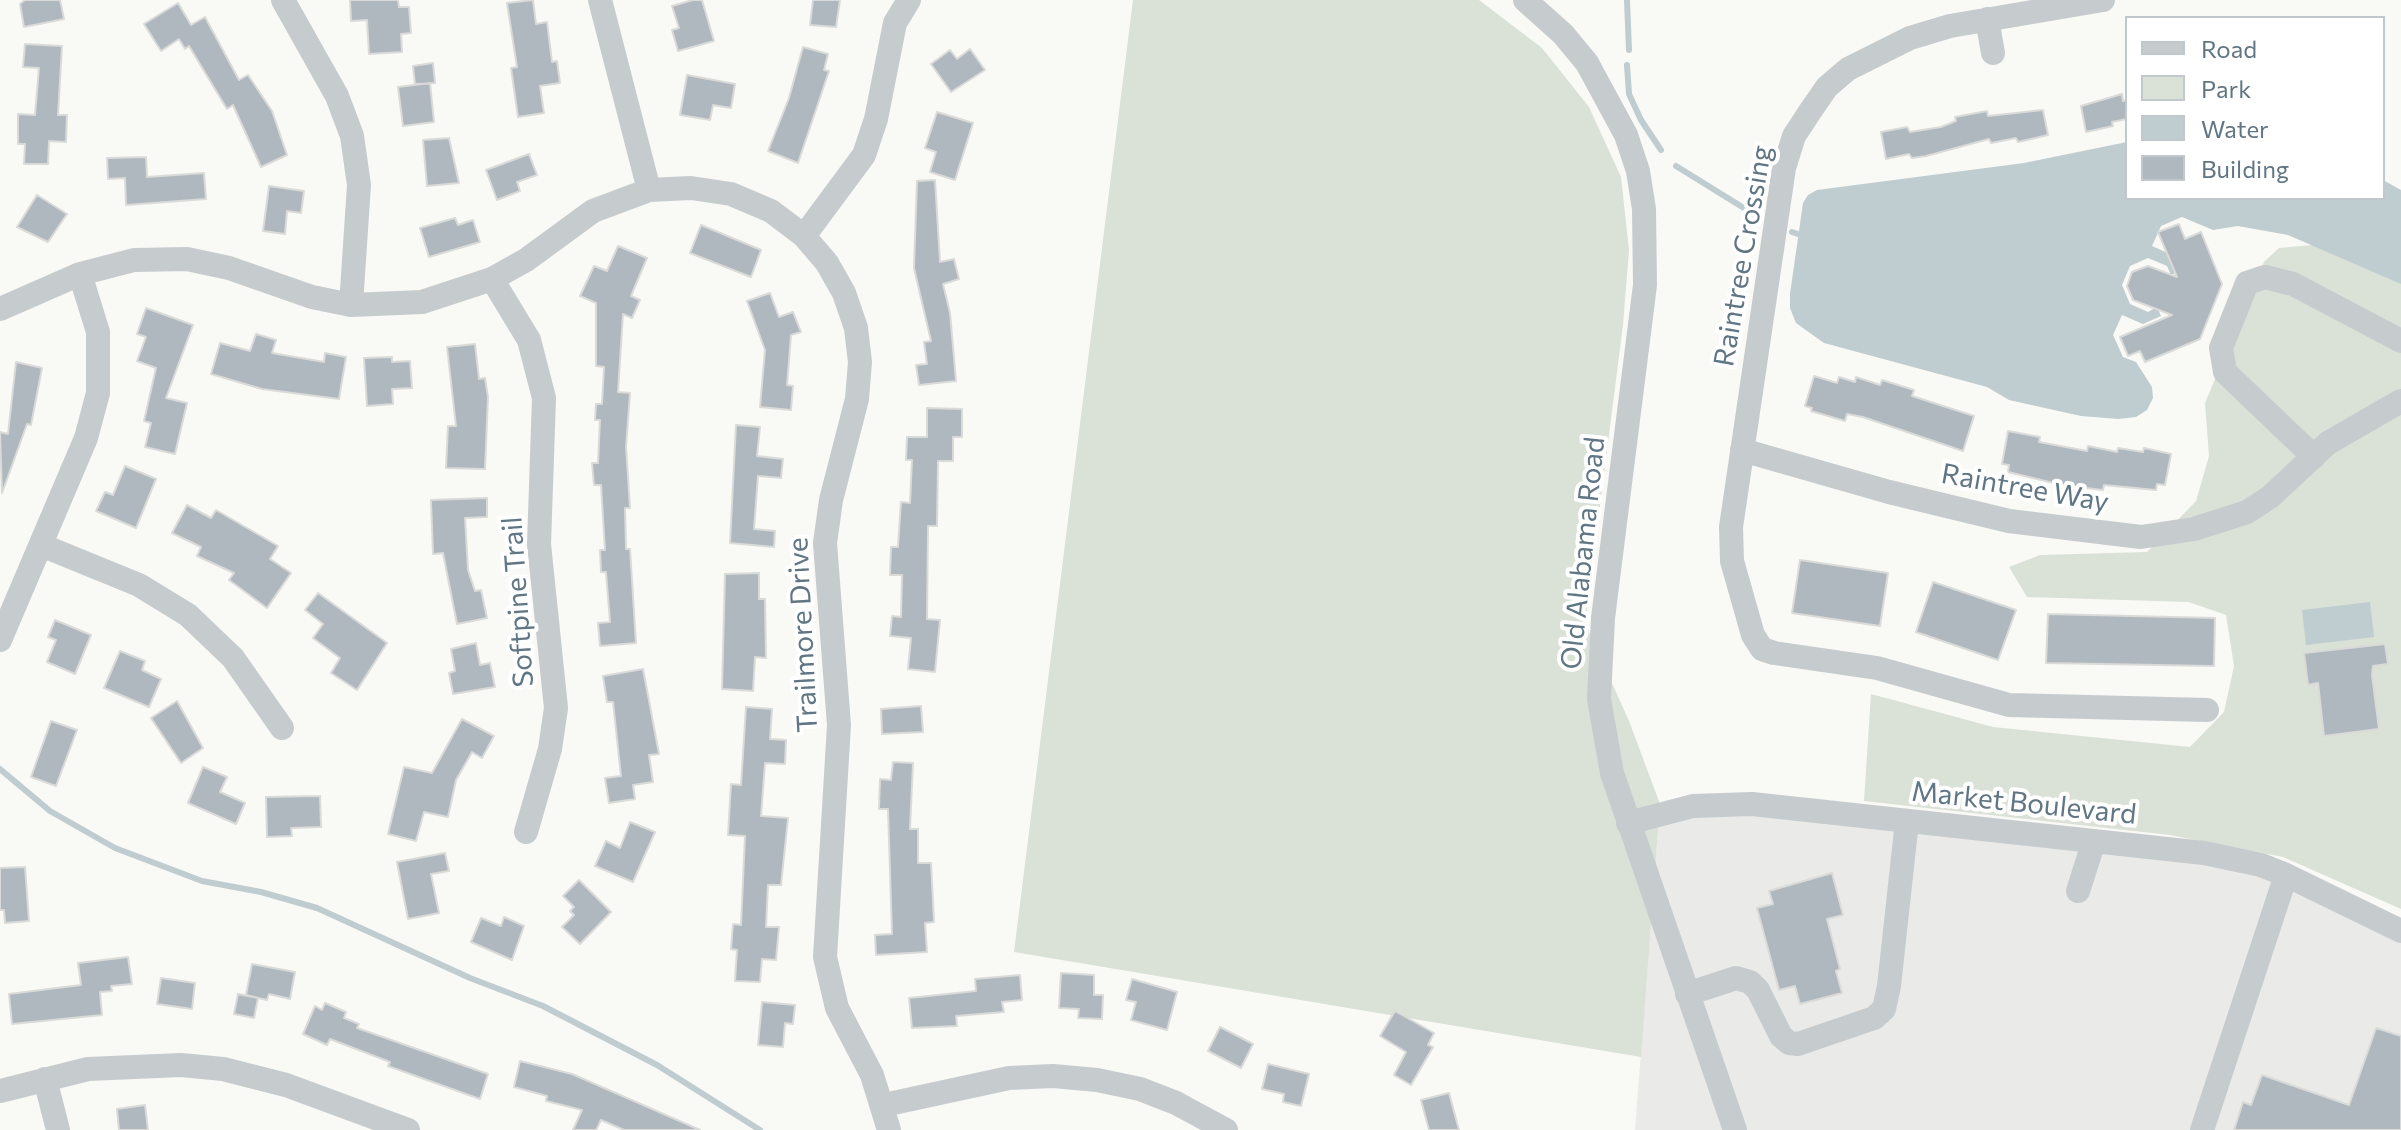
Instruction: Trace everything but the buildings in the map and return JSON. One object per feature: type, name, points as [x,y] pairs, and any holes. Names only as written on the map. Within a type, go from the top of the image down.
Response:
[{"type":"street","points":[[283,0],[337,96],[352,136],[359,185],[351,305]]},
{"type":"street","points":[[600,0],[649,190]]},
{"type":"street","points":[[804,236],[864,155],[876,119],[895,23],[909,0]]},
{"type":"street","name":"Old Alabama Road","points":[[1525,0],[1563,34],[1609,99],[1626,135],[1644,209],[1645,285],[1599,658],[1603,736],[1628,823],[1735,1130]]},
{"type":"street","name":"Raintree Crossing","points":[[2103,0],[1987,19],[1910,38],[1848,69],[1827,87],[1794,136],[1784,168],[1742,450],[1731,527],[1732,561],[1745,612],[1762,649],[1903,674],[2009,705],[2207,710]]},
{"type":"street","points":[[1987,19],[1993,53]]},
{"type":"street","name":"Trailmore Drive","points":[[0,309],[80,274],[134,260],[187,259],[229,268],[312,297],[351,305],[422,302],[492,279],[526,260],[593,211],[649,190],[691,188],[731,194],[771,211],[804,236],[827,263],[844,293],[856,328],[860,362],[857,399],[831,500],[825,543],[839,725],[825,957],[837,1008],[884,1105],[889,1130]]},
{"type":"street","points":[[0,640],[86,438],[98,393],[98,332],[80,274]]},
{"type":"street","points":[[2314,457],[2225,372],[2221,348],[2247,283],[2265,277],[2293,284],[2401,341]]},
{"type":"street","name":"Softpine Trail","points":[[492,279],[529,340],[544,398],[539,544],[556,708],[550,749],[526,832]]},
{"type":"street","name":"Raintree Way","points":[[1742,450],[1889,492],[2009,521],[2107,535],[2154,536],[2194,529],[2247,512],[2328,443],[2401,401]]},
{"type":"street","points":[[41,545],[139,585],[188,615],[233,658],[282,728]]},
{"type":"street","name":"Market Boulevard","points":[[1628,823],[1719,803],[2204,853],[2261,865],[2401,931]]},
{"type":"street","points":[[1687,994],[1736,978],[1750,982],[1758,990],[1781,1036],[1789,1043],[1798,1044],[1874,1018],[1884,1009],[1889,986],[1907,821]]},
{"type":"street","points":[[2078,891],[2094,841]]},
{"type":"street","points":[[2202,1130],[2286,875]]},
{"type":"street","points":[[0,1091],[45,1079],[131,1065],[223,1069],[286,1085],[408,1130]]},
{"type":"street","points":[[884,1105],[1009,1078],[1053,1076],[1097,1080],[1140,1089],[1176,1103],[1226,1130]]},
{"type":"street","points":[[45,1079],[58,1130]]},
{"type":"shaded area","points":[[1660,804],[2292,873],[2401,924],[2401,1130],[1635,1130]]},
{"type":"green space","points":[[1133,0],[1479,0],[1542,48],[1589,107],[1621,177],[1629,250],[1623,325],[1585,623],[1629,721],[1660,804],[1641,1057],[1014,952]]},
{"type":"green space","points":[[2401,237],[2401,909],[2283,857],[2170,835],[1864,801],[1871,694],[1993,727],[2190,747],[2224,712],[2234,666],[2226,615],[2189,602],[2027,597],[2009,567],[2040,555],[2147,552],[2196,501],[2209,456],[2205,403],[2264,262],[2279,248]]},
{"type":"water","points":[[2125,142],[2125,200],[2385,200],[2385,181],[2401,190],[2401,284],[2288,235],[2238,226],[2213,230],[2182,217],[2161,226],[2152,246],[2170,254],[2178,272],[2171,275],[2167,266],[2148,258],[2130,266],[2122,285],[2130,304],[2148,312],[2157,307],[2161,316],[2143,324],[2122,315],[2113,335],[2123,357],[2136,362],[2152,387],[2153,398],[2147,410],[2136,417],[2118,419],[2081,416],[2009,400],[1987,387],[1824,343],[1796,323],[1790,308],[1790,294],[1803,203],[1808,195],[1817,190],[2024,163]]},
{"type":"water","points":[[2370,602],[2374,637],[2306,645],[2302,610]]},
{"type":"waterway","points":[[1627,0],[1629,50]]},
{"type":"waterway","points":[[1627,65],[1629,94],[1641,120],[1661,150]]},
{"type":"waterway","points":[[1676,166],[1760,218]]},
{"type":"waterway","points":[[1792,232],[1798,234]]},
{"type":"waterway","points":[[0,769],[50,811],[115,848],[202,881],[261,892],[317,908],[470,978],[543,1006],[657,1065],[760,1130]]}]
